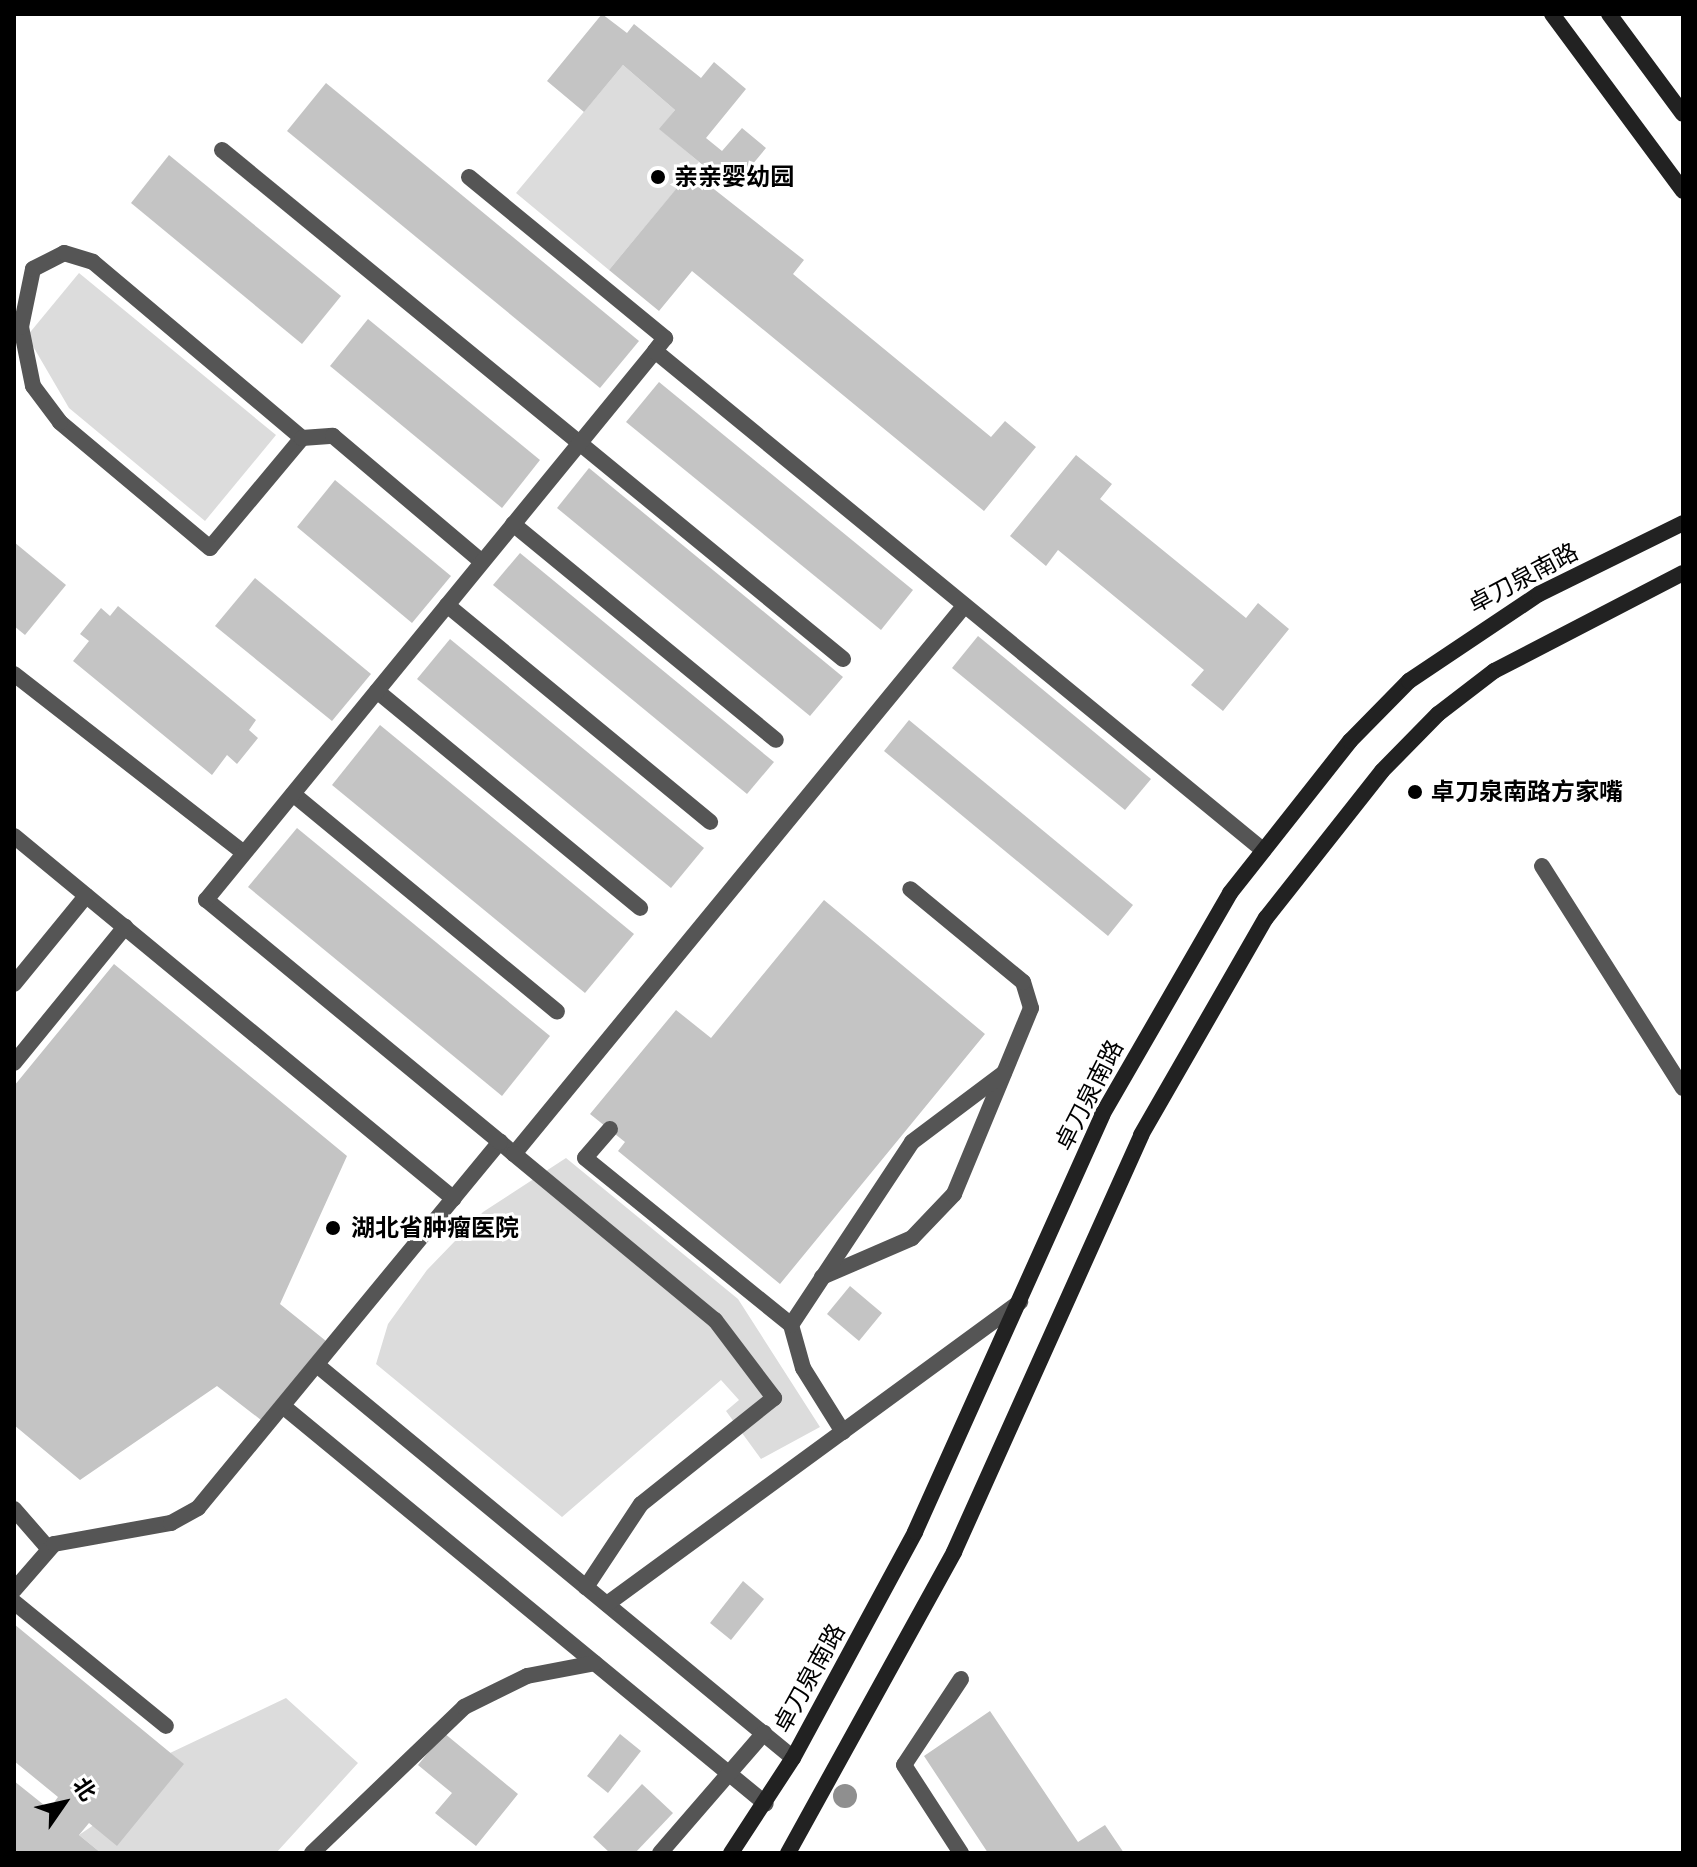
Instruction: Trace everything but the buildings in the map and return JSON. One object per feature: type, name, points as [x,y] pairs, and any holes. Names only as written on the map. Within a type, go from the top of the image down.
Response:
[{"type":"street","points":[[1552,14],[1683,191]]},
{"type":"street","points":[[1609,14],[1683,114]]},
{"type":"street","points":[[222,150],[843,659]]},
{"type":"street","points":[[469,177],[665,338],[206,900],[715,1320],[774,1398],[641,1504],[586,1587]]},
{"type":"street","points":[[302,438],[210,548],[60,422],[33,386],[21,327],[33,269],[64,253],[93,262],[302,438],[333,436],[482,562]]},
{"type":"street","points":[[655,351],[1263,850]]},
{"type":"street","name":"卓刀泉南路","points":[[731,1853],[766,1804],[793,1758],[915,1532],[1102,1115],[1230,893],[1263,850],[1409,681],[1525,602],[1683,523]]},
{"type":"street","points":[[513,524],[776,740]]},
{"type":"street","points":[[788,1853],[954,1552],[1141,1135],[1266,918],[1382,771],[1438,714],[1547,641],[1683,573]]},
{"type":"street","points":[[447,605],[710,822]]},
{"type":"street","points":[[514,1154],[965,605]]},
{"type":"street","points":[[14,674],[244,853]]},
{"type":"street","points":[[377,691],[640,908]]},
{"type":"street","points":[[293,794],[557,1012]]},
{"type":"street","points":[[14,836],[454,1199]]},
{"type":"street","points":[[1542,866],[1683,1088]]},
{"type":"street","points":[[822,1277],[889,1252],[928,1225],[954,1194],[1005,1072],[1031,992],[910,889]]},
{"type":"street","points":[[14,984],[86,896]]},
{"type":"street","points":[[14,1063],[125,927]]},
{"type":"street","points":[[791,1325],[912,1142],[1005,1072]]},
{"type":"street","points":[[610,1129],[585,1158],[791,1325],[803,1368],[843,1432]]},
{"type":"street","points":[[14,1590],[48,1548],[186,1516],[284,1407],[500,1142]]},
{"type":"street","points":[[607,1604],[1020,1302]]},
{"type":"street","points":[[317,1365],[793,1758]]},
{"type":"street","points":[[284,1407],[766,1804]]},
{"type":"street","points":[[14,1509],[40,1531],[48,1548]]},
{"type":"street","points":[[14,1602],[166,1726]]},
{"type":"street","points":[[312,1853],[464,1707],[527,1676],[595,1663]]},
{"type":"street","points":[[961,1679],[904,1765],[961,1853]]},
{"type":"street","points":[[660,1853],[764,1733]]},
{"type":"shaded area","points":[[623,65],[675,110],[660,129],[699,162],[609,270],[516,193]]},
{"type":"shaded area","points":[[79,273],[276,435],[205,521],[69,408],[27,336]]},
{"type":"shaded area","points":[[566,1158],[738,1299],[820,1427],[761,1459],[726,1411],[739,1400],[721,1380],[562,1517],[376,1364],[388,1324],[427,1270],[483,1212]]},
{"type":"shaded area","points":[[286,1698],[358,1763],[276,1853],[101,1853],[79,1835],[183,1764],[170,1753]]},
{"type":"place","name":"亲亲婴幼园","points":[[658,177]]},
{"type":"place","name":"卓刀泉南路方家嘴","points":[[1415,792]]},
{"type":"place","name":"湖北省肿瘤医院","points":[[333,1228]]}]
